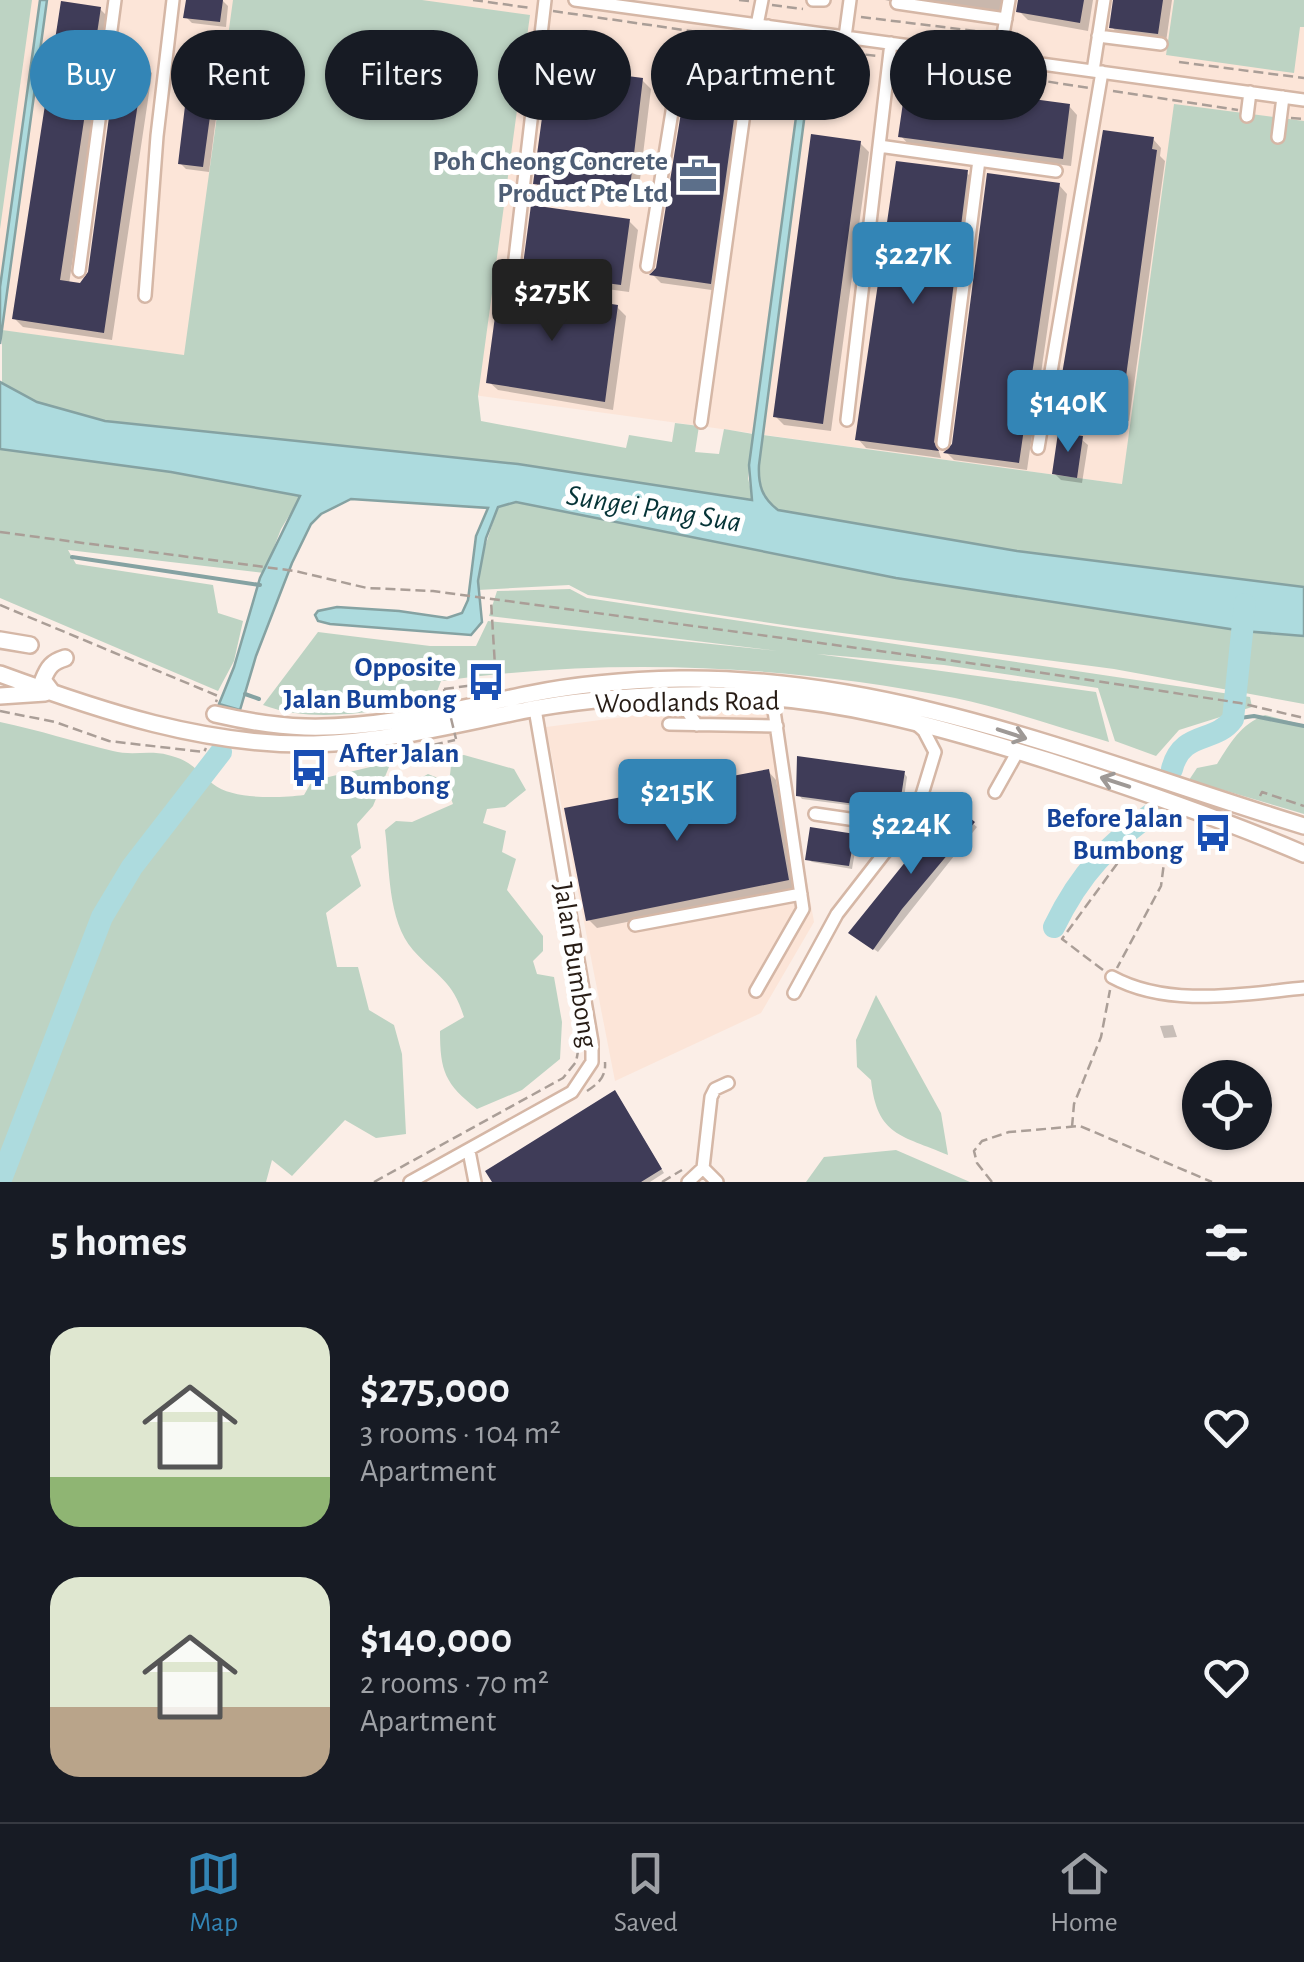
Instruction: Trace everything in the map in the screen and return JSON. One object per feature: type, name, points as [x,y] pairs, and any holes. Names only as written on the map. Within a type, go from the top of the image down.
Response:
[{"type":"main road","points":[[0,640],[30,645]]},
{"type":"main road","points":[[52,693],[43,680],[49,666],[65,658]]},
{"type":"main road","name":"Woodlands Road","points":[[0,674],[113,714],[208,740],[237,742],[313,744],[372,740],[534,709],[676,695],[772,698],[843,706],[966,734],[1217,817],[1304,854]]},
{"type":"main road","name":"Woodlands Road","points":[[216,714],[309,727],[370,724],[598,684],[680,679],[772,682],[848,693],[948,715],[1304,826]]},
{"type":"main road","points":[[0,696],[52,693]]},
{"type":"street","points":[[78,271],[115,0]]},
{"type":"street","points":[[145,296],[157,136],[173,0]]},
{"type":"street","points":[[575,0],[793,30]]},
{"type":"street","points":[[813,5],[824,0]]},
{"type":"street","points":[[846,30],[850,0]]},
{"type":"street","points":[[1004,30],[1009,0]]},
{"type":"street","points":[[1038,448],[1099,89],[1098,36],[1104,0]]},
{"type":"street","points":[[761,2],[764,30]]},
{"type":"street","points":[[897,2],[1006,18]]},
{"type":"street","points":[[514,267],[544,5]]},
{"type":"street","points":[[1098,36],[1161,44]]},
{"type":"street","points":[[847,420],[890,58]]},
{"type":"street","points":[[1047,64],[1304,100]]},
{"type":"street","points":[[1248,114],[1250,92]]},
{"type":"street","points":[[1278,137],[1283,97]]},
{"type":"street","points":[[647,266],[671,120]]},
{"type":"street","points":[[701,422],[743,120]]},
{"type":"street","points":[[879,146],[1056,171]]},
{"type":"street","points":[[943,443],[979,160]]},
{"type":"street","points":[[676,695],[697,725]]},
{"type":"street","points":[[756,991],[803,909],[772,698]]},
{"type":"street","name":"Jalan Bumbong","points":[[410,1182],[572,1092],[592,1062],[592,1042],[534,709]]},
{"type":"street","points":[[913,721],[924,731],[935,752]]},
{"type":"street","points":[[669,724],[777,726]]},
{"type":"street","points":[[794,993],[837,914],[920,804],[935,752],[952,738],[966,734]]},
{"type":"street","points":[[995,792],[1018,752]]},
{"type":"street","points":[[815,814],[904,827]]},
{"type":"street","points":[[635,925],[802,894]]},
{"type":"street","points":[[1112,977],[1136,990],[1178,996],[1304,988]]},
{"type":"street","points":[[691,1180],[703,1168],[711,1097],[728,1083]]},
{"type":"street","points":[[469,1151],[475,1182]]},
{"type":"street","points":[[703,1168],[717,1182]]},
{"type":"path","points":[[473,0],[544,5],[694,30]]},
{"type":"path","points":[[739,0],[813,5]]},
{"type":"path","points":[[848,16],[969,30]]},
{"type":"path","points":[[870,55],[890,58]]},
{"type":"path","points":[[1179,62],[1304,78]]},
{"type":"path","points":[[1047,81],[1248,114]]},
{"type":"path","points":[[0,532],[295,571],[367,588],[433,590],[1044,673],[1232,702],[1304,718]]},
{"type":"path","points":[[433,745],[456,740],[444,690],[496,682],[490,598]]},
{"type":"path","points":[[0,604],[218,696]]},
{"type":"path","points":[[0,711],[132,745],[204,752],[208,740]]},
{"type":"path","points":[[1256,812],[1262,792],[1304,806]]},
{"type":"path","points":[[1072,1127],[1074,1104],[1101,1036],[1112,977],[1161,886],[1165,854],[1150,850],[1122,857],[1062,939],[1112,977]]},
{"type":"path","points":[[374,1182],[563,1078],[576,1062],[580,1044]]},
{"type":"path","points":[[583,1094],[599,1084],[604,1074],[604,1053]]},
{"type":"path","points":[[992,1182],[977,1163],[974,1151],[982,1140],[1009,1132],[1080,1126],[1212,1182]]},
{"type":"shaded area","points":[[0,0],[1304,0],[1304,509],[0,330]]},
{"type":"shaded area","points":[[678,710],[769,711],[782,740],[814,922],[761,1013],[615,1081],[546,727]]},
{"type":"green space","points":[[0,0],[32,0],[0,229]]},
{"type":"green space","points":[[233,0],[422,0],[530,15],[528,30],[498,30],[498,120],[516,120],[478,396],[481,421],[626,448],[629,435],[672,442],[675,423],[699,426],[695,452],[719,454],[724,429],[753,434],[748,478],[753,500],[518,464],[105,421],[37,402],[2,386],[2,330],[184,355],[216,120],[305,120],[305,30],[229,30]]},
{"type":"green space","points":[[1174,0],[1304,0],[1304,27],[1300,27],[1294,73],[1166,55]]},
{"type":"green space","points":[[1174,104],[1304,121],[1304,587],[1017,551],[777,510],[761,485],[763,435],[1122,484]]},
{"type":"green space","points":[[0,449],[171,472],[301,496],[281,529],[264,573],[68,550],[76,564],[213,585],[218,613],[243,621],[234,661],[218,691],[0,598]]},
{"type":"green space","points":[[516,502],[1243,631],[1304,636],[1304,704],[1114,669],[588,595],[569,585],[478,590],[482,556],[498,507]]},
{"type":"green space","points":[[570,589],[587,598],[1250,697],[1252,707],[1179,730],[1156,756],[1115,741],[1098,688],[944,665],[817,654],[1096,692],[1109,742],[955,698],[828,678],[698,668],[569,669],[441,681],[433,702],[348,714],[305,714],[263,705],[318,632],[430,646],[476,646],[488,621],[778,651],[489,616],[497,591]]},
{"type":"green space","points":[[1265,715],[1304,725],[1304,814],[1189,780],[1197,768],[1217,764],[1243,729]]},
{"type":"green space","points":[[0,722],[120,752],[176,757],[222,789],[257,797],[304,795],[312,781],[391,762],[373,806],[357,824],[361,848],[351,856],[361,886],[326,913],[337,967],[358,967],[369,1010],[394,1025],[402,1054],[406,1134],[376,1138],[345,1120],[292,1176],[272,1160],[266,1182],[0,1182]]},
{"type":"green space","points":[[464,755],[514,769],[526,790],[505,807],[487,809],[483,823],[506,831],[502,852],[516,859],[507,890],[543,936],[543,951],[533,961],[537,974],[554,977],[562,1022],[560,1059],[522,1090],[477,1109],[451,1084],[443,1067],[440,1031],[464,1017],[449,986],[413,950],[398,924],[385,830],[396,821],[412,822],[453,804],[449,793],[421,794],[419,779],[428,774],[443,780],[450,775],[452,756]]},
{"type":"green space","points":[[876,995],[941,1113],[948,1155],[894,1131],[879,1113],[871,1080],[857,1067],[856,1040]]},
{"type":"green space","points":[[896,1150],[970,1182],[806,1182],[824,1157]]},
{"type":"water","points":[[40,0],[47,0],[43,30],[36,30]]},
{"type":"water","points":[[30,72],[31,120],[0,344],[0,287]]},
{"type":"water","name":"Sungei Pang Sua","points":[[796,120],[804,120],[759,465],[760,485],[768,501],[778,510],[1017,551],[1304,587],[1304,636],[1243,631],[896,578],[516,502],[498,507],[486,538],[478,581],[482,622],[471,635],[330,624],[318,621],[318,611],[337,607],[447,618],[462,613],[468,600],[476,536],[488,508],[351,499],[321,514],[311,524],[256,656],[240,710],[219,704],[260,578],[300,496],[171,472],[0,449],[0,382],[37,402],[105,421],[518,464],[752,500],[749,465]]},
{"type":"building","points":[[186,0],[223,0],[220,22],[183,18]]},
{"type":"building","points":[[1018,0],[1084,0],[1080,23],[1016,12]]},
{"type":"building","points":[[1113,0],[1163,0],[1158,34],[1109,28]]},
{"type":"building","points":[[61,1],[101,7],[98,30],[57,30]]},
{"type":"building","points":[[631,76],[643,78],[629,196],[533,184],[542,120],[631,120]]},
{"type":"building","points":[[1047,101],[1070,104],[1063,159],[898,137],[900,120],[1047,120]]},
{"type":"building","points":[[43,120],[84,120],[60,280],[80,283],[88,272],[109,120],[135,120],[104,333],[12,319]]},
{"type":"building","points":[[183,120],[209,120],[203,167],[178,164]]},
{"type":"building","name":"Poh Cheong Concrete Product Pte Ltd","points":[[680,120],[734,120],[711,284],[649,275],[656,268]]},
{"type":"building","points":[[1103,130],[1154,137],[1152,149],[1157,150],[1121,413],[1057,404]]},
{"type":"building","points":[[811,134],[861,141],[823,424],[773,417]]},
{"type":"building","points":[[896,161],[968,170],[934,442],[939,451],[855,440]]},
{"type":"building","points":[[987,173],[1060,183],[1019,463],[943,453],[952,444]]},
{"type":"building","points":[[531,205],[630,219],[621,285],[522,272]]},
{"type":"building","points":[[499,287],[618,305],[605,402],[486,383]]},
{"type":"building","points":[[1058,433],[1083,436],[1077,478],[1052,474]]},
{"type":"building","points":[[797,756],[905,771],[899,810],[796,796]]},
{"type":"building","points":[[769,769],[789,880],[586,921],[564,808]]},
{"type":"building","points":[[952,804],[975,822],[873,950],[848,933]]},
{"type":"building","points":[[810,827],[855,834],[849,866],[805,860]]},
{"type":"building","points":[[615,1090],[662,1169],[641,1182],[492,1182],[485,1171]]},
{"type":"waterway","points":[[72,557],[260,585]]},
{"type":"waterway","points":[[1172,769],[1183,748],[1226,727],[1233,719],[1245,604]]},
{"type":"waterway","points":[[245,694],[259,699]]},
{"type":"waterway","points":[[1233,719],[1254,716],[1304,726]]},
{"type":"waterway","points":[[0,1182],[102,917],[132,867],[221,752]]},
{"type":"waterway","points":[[1054,927],[1074,890],[1098,860],[1160,808]]},
{"type":"place","name":"Poh Cheong Concrete Product Pte Ltd","points":[[698,176]]},
{"type":"place","name":"Opposite Jalan Bumbong","points":[[486,682]]},
{"type":"place","name":"After Jalan Bumbong","points":[[309,768]]},
{"type":"place","name":"Before Jalan Bumbong","points":[[1213,833]]}]
